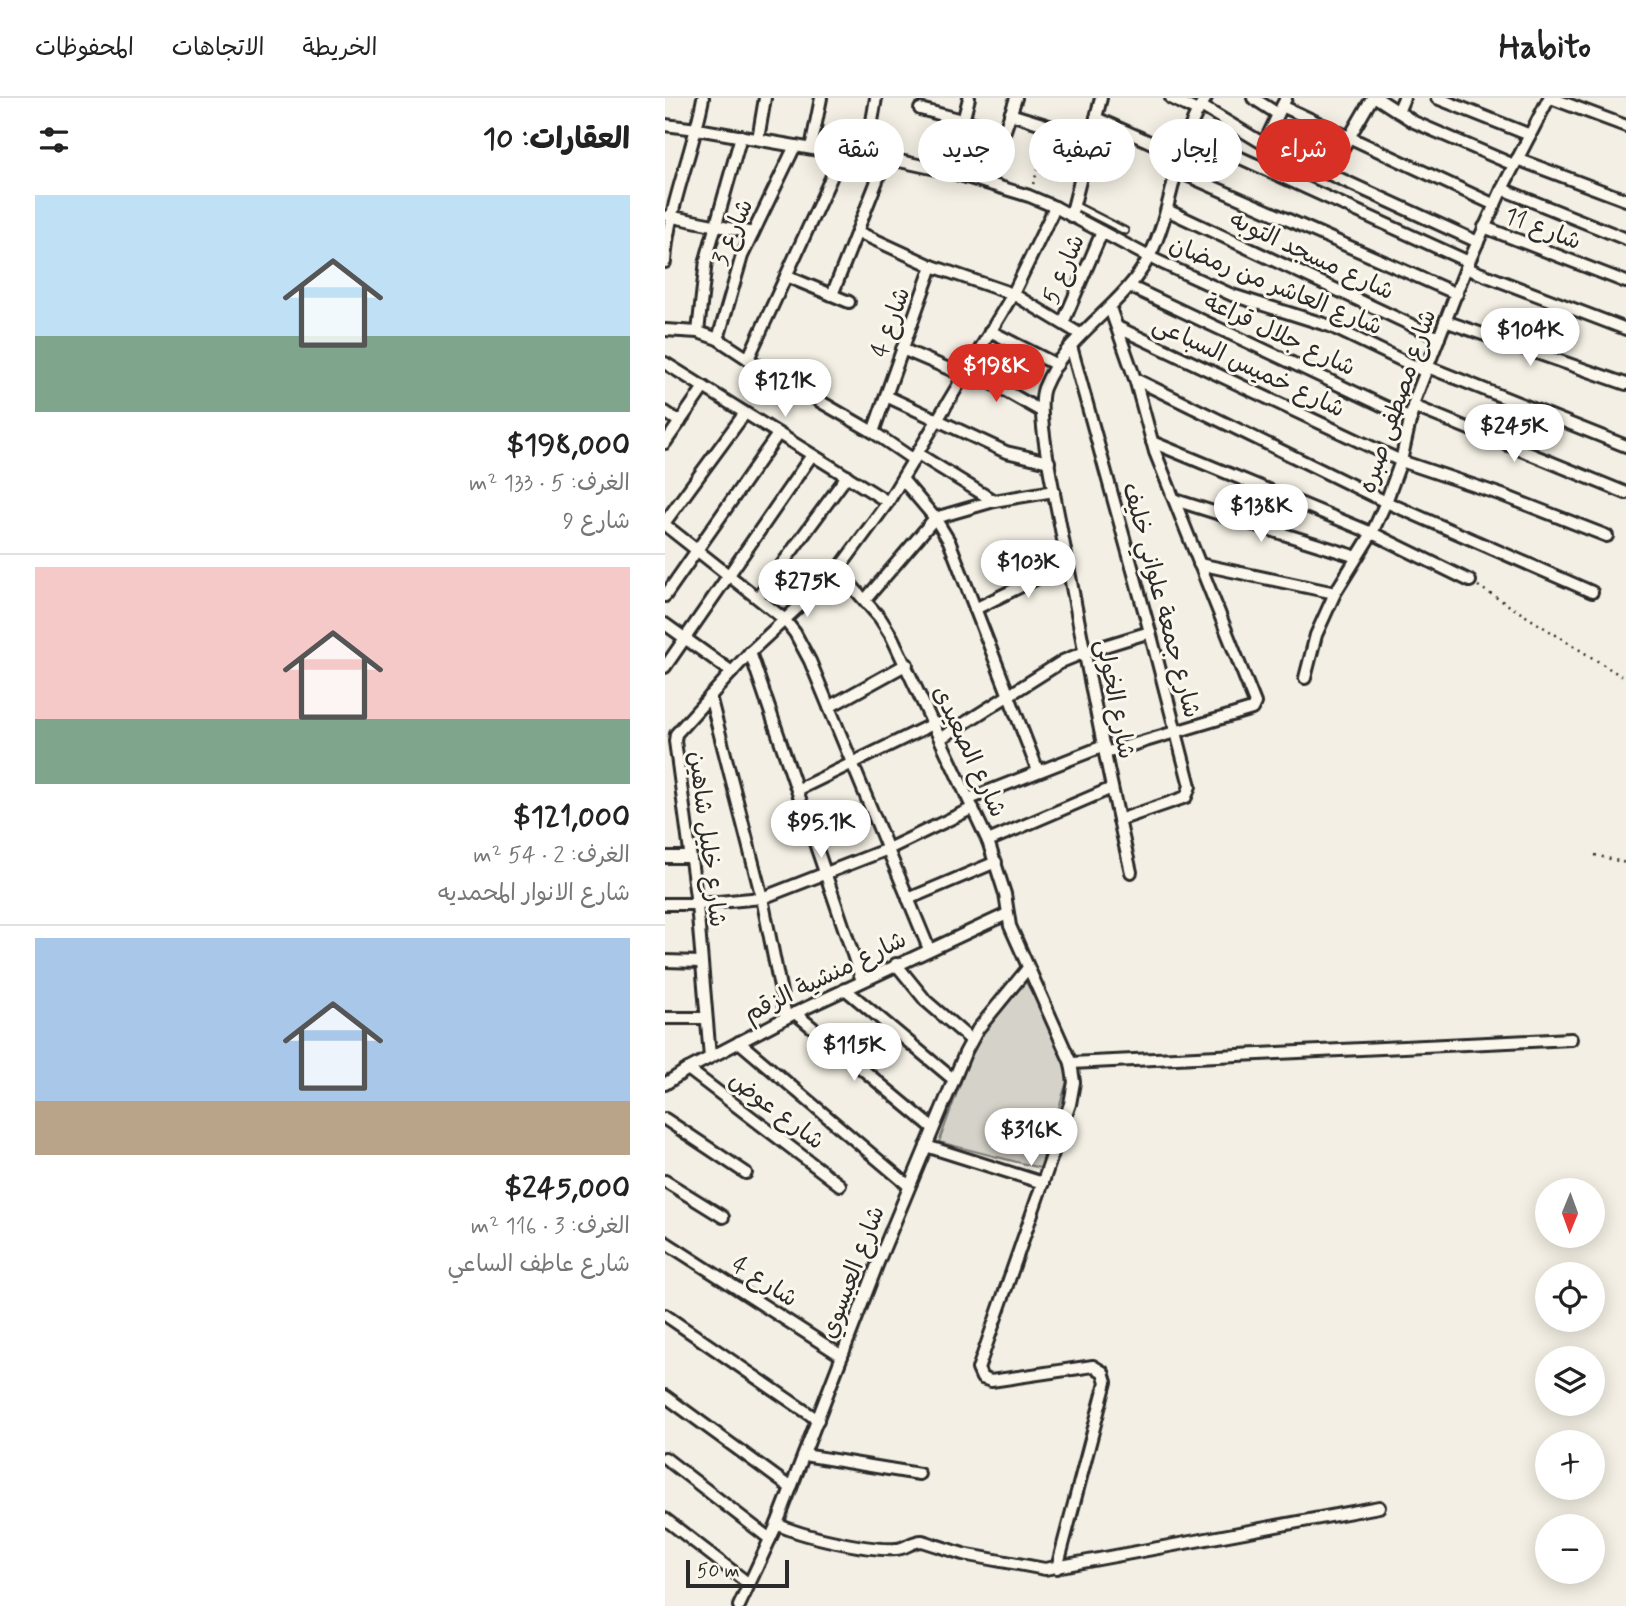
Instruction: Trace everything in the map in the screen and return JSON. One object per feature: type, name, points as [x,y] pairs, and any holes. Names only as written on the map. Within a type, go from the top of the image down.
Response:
[{"type":"street","points":[[665,262],[668,216],[697,129],[703,98]]},
{"type":"street","points":[[758,139],[765,98]]},
{"type":"street","points":[[811,148],[821,98]]},
{"type":"street","points":[[872,119],[876,98]]},
{"type":"street","points":[[963,119],[969,98]]},
{"type":"street","points":[[1008,119],[1016,98]]},
{"type":"street","points":[[1101,98],[1096,118],[1149,142]]},
{"type":"street","points":[[1171,98],[1201,105],[1256,139]]},
{"type":"street","points":[[1253,98],[1282,106],[1310,119]]},
{"type":"street","points":[[1351,134],[1372,98]]},
{"type":"street","points":[[1377,98],[1414,122],[1516,162],[1626,200]]},
{"type":"street","points":[[1398,112],[1404,98]]},
{"type":"street","points":[[1437,98],[1530,135]]},
{"type":"street","points":[[1550,98],[1626,126]]},
{"type":"street","name":"شارع مصطفى صبره","points":[[1305,678],[1316,635],[1335,593],[1372,533],[1386,502],[1401,461],[1413,406],[1484,227],[1550,98]]},
{"type":"street","points":[[920,109],[959,119]]},
{"type":"street","points":[[1010,114],[1029,120]]},
{"type":"street","name":"شارع العاشر من رمضان","points":[[665,125],[814,149]]},
{"type":"street","points":[[698,332],[702,282],[715,224],[741,136]]},
{"type":"street","points":[[1351,138],[1495,205]]},
{"type":"street","name":"شارع 3","points":[[718,339],[734,277],[795,146]]},
{"type":"street","points":[[1242,159],[1468,265],[1626,329]]},
{"type":"street","points":[[748,359],[829,182]]},
{"type":"street","points":[[832,295],[877,182]]},
{"type":"street","name":"شارع العاشر من رمضان","points":[[983,182],[1055,207],[1073,210],[1101,232],[1232,295],[1330,326],[1427,369],[1626,446]]},
{"type":"street","points":[[1073,210],[1080,182]]},
{"type":"street","name":"شارع الخولى","points":[[1131,872],[1067,563],[1041,411],[1043,391],[1070,346],[1131,288],[1149,257],[1167,210],[1174,182]]},
{"type":"street","points":[[1202,182],[1457,294]]},
{"type":"street","points":[[1346,182],[1478,242]]},
{"type":"street","points":[[1502,189],[1626,239]]},
{"type":"street","name":"شارع خليل شاهين","points":[[710,1057],[697,904],[670,732],[710,696],[783,619],[838,570],[888,502],[1013,294],[1055,207]]},
{"type":"street","name":"شارع مسجد التوبه","points":[[1167,210],[1439,338]]},
{"type":"street","points":[[668,216],[753,233]]},
{"type":"street","name":"شارع 11","points":[[1484,227],[1626,282]]},
{"type":"street","points":[[858,232],[932,266],[1013,294],[1080,334]]},
{"type":"street","name":"شارع 5","points":[[1063,323],[1101,232]]},
{"type":"street","name":"شارع 4","points":[[873,432],[932,266]]},
{"type":"street","points":[[786,276],[849,302]]},
{"type":"street","name":"شارع جلال قراعة","points":[[1131,288],[1411,419]]},
{"type":"street","points":[[665,904],[762,898],[888,849],[1038,771],[1252,709],[1254,700],[1152,442],[1135,379],[1110,308]]},
{"type":"street","points":[[1445,321],[1626,384]]},
{"type":"street","name":"شارع خميس السباعى","points":[[1117,327],[1401,461],[1502,495],[1607,536]]},
{"type":"street","points":[[665,330],[698,332],[718,339],[994,501]]},
{"type":"street","points":[[991,331],[1057,365]]},
{"type":"street","name":"شارع جمعة علواني خليف","points":[[1070,346],[1190,786],[1188,794],[1119,820]]},
{"type":"street","points":[[902,349],[965,372],[1041,411]]},
{"type":"street","points":[[665,363],[888,502]]},
{"type":"street","points":[[1135,379],[1386,502],[1592,593]]},
{"type":"street","points":[[665,443],[704,387]]},
{"type":"street","points":[[886,397],[1017,456],[1049,462]]},
{"type":"street","points":[[1413,406],[1626,493]]},
{"type":"street","points":[[665,412],[680,422]]},
{"type":"street","points":[[745,413],[665,524],[758,597],[795,633],[810,661],[929,949]]},
{"type":"street","points":[[666,592],[778,433]]},
{"type":"street","points":[[1152,442],[1372,533],[1470,580]]},
{"type":"street","points":[[665,667],[813,455]]},
{"type":"street","points":[[758,597],[847,477]]},
{"type":"street","points":[[902,479],[935,518],[949,541],[1038,771]]},
{"type":"street","points":[[865,600],[935,518],[994,501],[1054,491]]},
{"type":"street","points":[[1175,500],[1357,557]]},
{"type":"street","points":[[975,610],[1067,563]]},
{"type":"street","points":[[1199,564],[1335,593]]},
{"type":"street","name":"شارع الصعيدى","points":[[838,570],[865,600],[892,637],[935,723],[988,841],[1005,894],[1007,914],[1071,1063]]},
{"type":"street","points":[[665,624],[732,673]]},
{"type":"street","points":[[941,738],[1053,666],[1085,652],[1150,632]]},
{"type":"street","points":[[750,652],[799,789],[862,981]]},
{"type":"street","points":[[829,707],[907,664]]},
{"type":"street","points":[[710,696],[791,1015],[933,1128]]},
{"type":"street","points":[[799,789],[935,723]]},
{"type":"street","points":[[665,771],[678,770]]},
{"type":"street","points":[[988,841],[1112,788]]},
{"type":"street","points":[[665,857],[690,856]]},
{"type":"street","points":[[908,899],[996,862]]},
{"type":"street","name":"شارع منشية الزقم","points":[[665,1084],[688,1069],[791,1015],[1007,914]]},
{"type":"street","points":[[665,961],[701,962]]},
{"type":"street","points":[[896,964],[932,1006],[971,1040]]},
{"type":"street","name":"شارع العيسوي","points":[[739,1606],[777,1524],[953,1079],[971,1040],[1028,968]]},
{"type":"street","points":[[845,989],[953,1079]]},
{"type":"street","points":[[665,1018],[706,1018]]},
{"type":"street","points":[[1057,1568],[1105,1382],[1103,1372],[1093,1366],[991,1381],[982,1378],[978,1368],[1070,1104],[1074,1082],[1071,1063],[1571,1039]]},
{"type":"street","points":[[739,1042],[909,1186]]},
{"type":"street","name":"شارع عوض","points":[[688,1069],[840,1185]]},
{"type":"street","points":[[665,1119],[746,1173]]},
{"type":"street","points":[[926,1146],[1043,1183]]},
{"type":"street","points":[[665,1181],[723,1217]]},
{"type":"street","name":"شارع 4","points":[[665,1242],[842,1356]]},
{"type":"street","points":[[665,1315],[818,1420]]},
{"type":"street","points":[[665,1396],[791,1488]]},
{"type":"street","points":[[804,1455],[919,1474]]},
{"type":"street","points":[[665,1458],[770,1539]]},
{"type":"street","points":[[777,1524],[799,1533],[842,1543],[894,1550],[915,1541],[922,1541],[975,1556],[1045,1569],[1380,1507]]},
{"type":"street","points":[[665,1519],[749,1584]]},
{"type":"lane","points":[[1073,210],[1125,231]]},
{"type":"path","points":[[1029,196],[1034,182]]},
{"type":"path","points":[[1470,580],[1626,679]]},
{"type":"path","points":[[1595,855],[1626,863]]},
{"type":"shaded area","points":[[1024,979],[1065,1060],[1068,1078],[1040,1168],[939,1142],[976,1041]]}]
